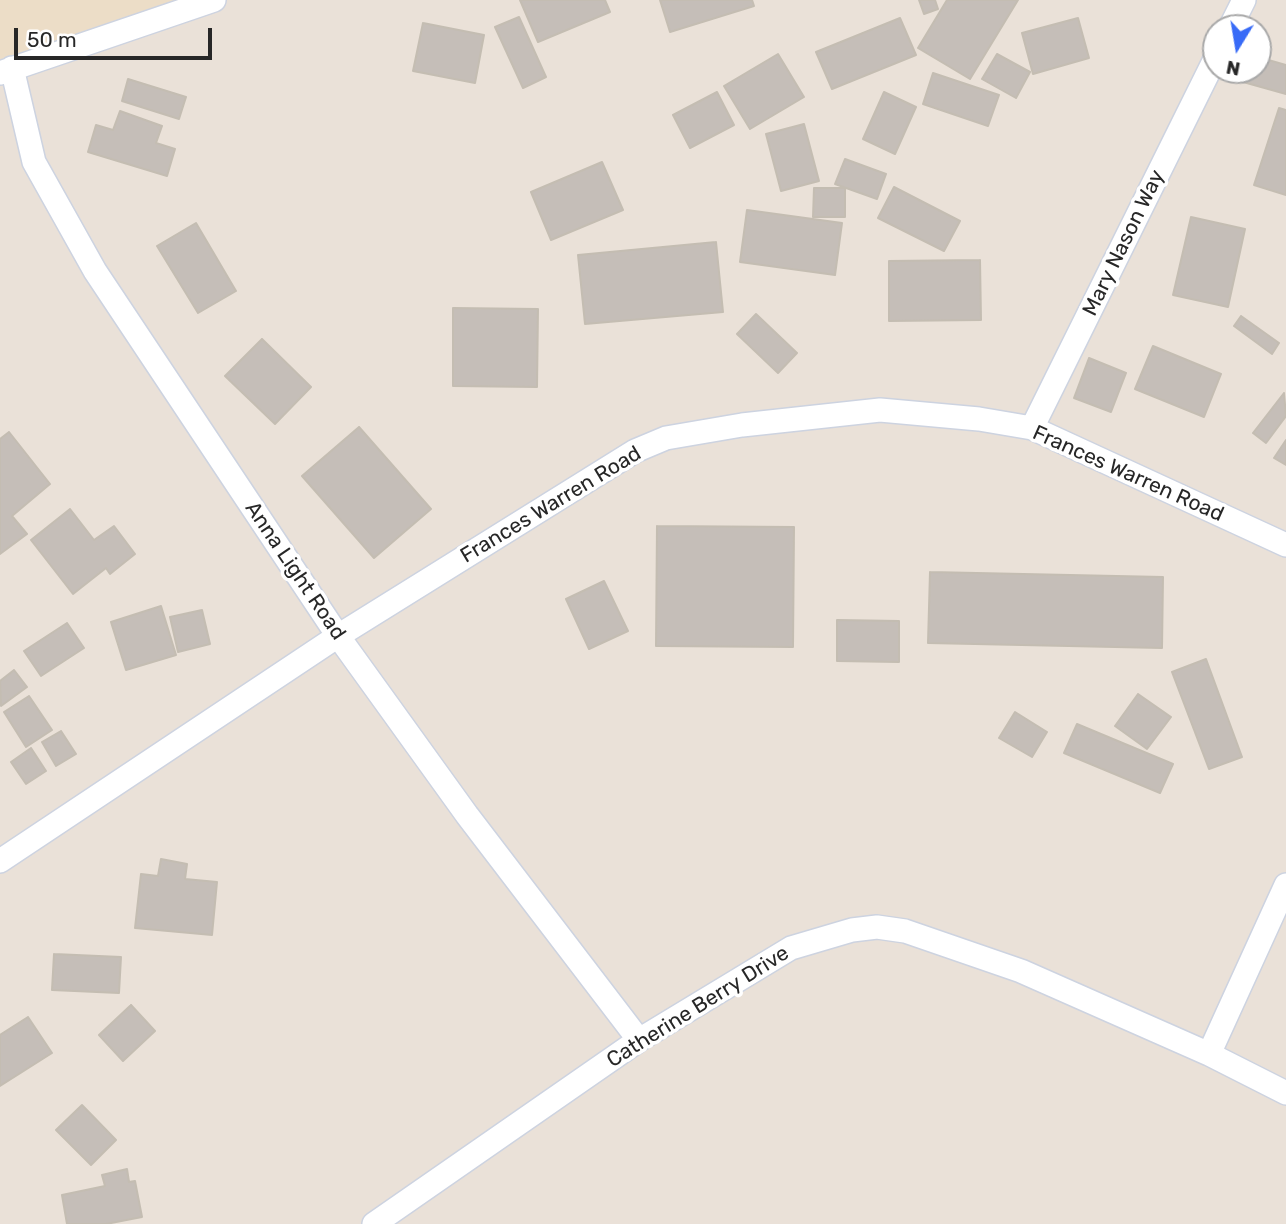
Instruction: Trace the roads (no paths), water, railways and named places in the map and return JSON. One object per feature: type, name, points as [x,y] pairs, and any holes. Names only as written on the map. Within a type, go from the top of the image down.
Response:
[{"type":"street","points":[[6,71],[214,0]]},
{"type":"street","name":"Anna Light Road","points":[[6,71],[34,162],[95,271],[338,636],[475,825],[639,1040]]},
{"type":"street","name":"Mary Nason Way","points":[[1032,428],[1203,84]]},
{"type":"street","name":"Frances Warren Road","points":[[0,861],[338,636],[635,451],[666,438],[742,425],[880,411],[979,419],[1032,428],[1286,545]]},
{"type":"street","points":[[1209,1054],[1286,885]]},
{"type":"street","name":"Catherine Berry Drive","points":[[374,1224],[639,1040],[791,948],[842,932],[877,927],[905,931],[1021,971],[1209,1054],[1286,1093]]}]
